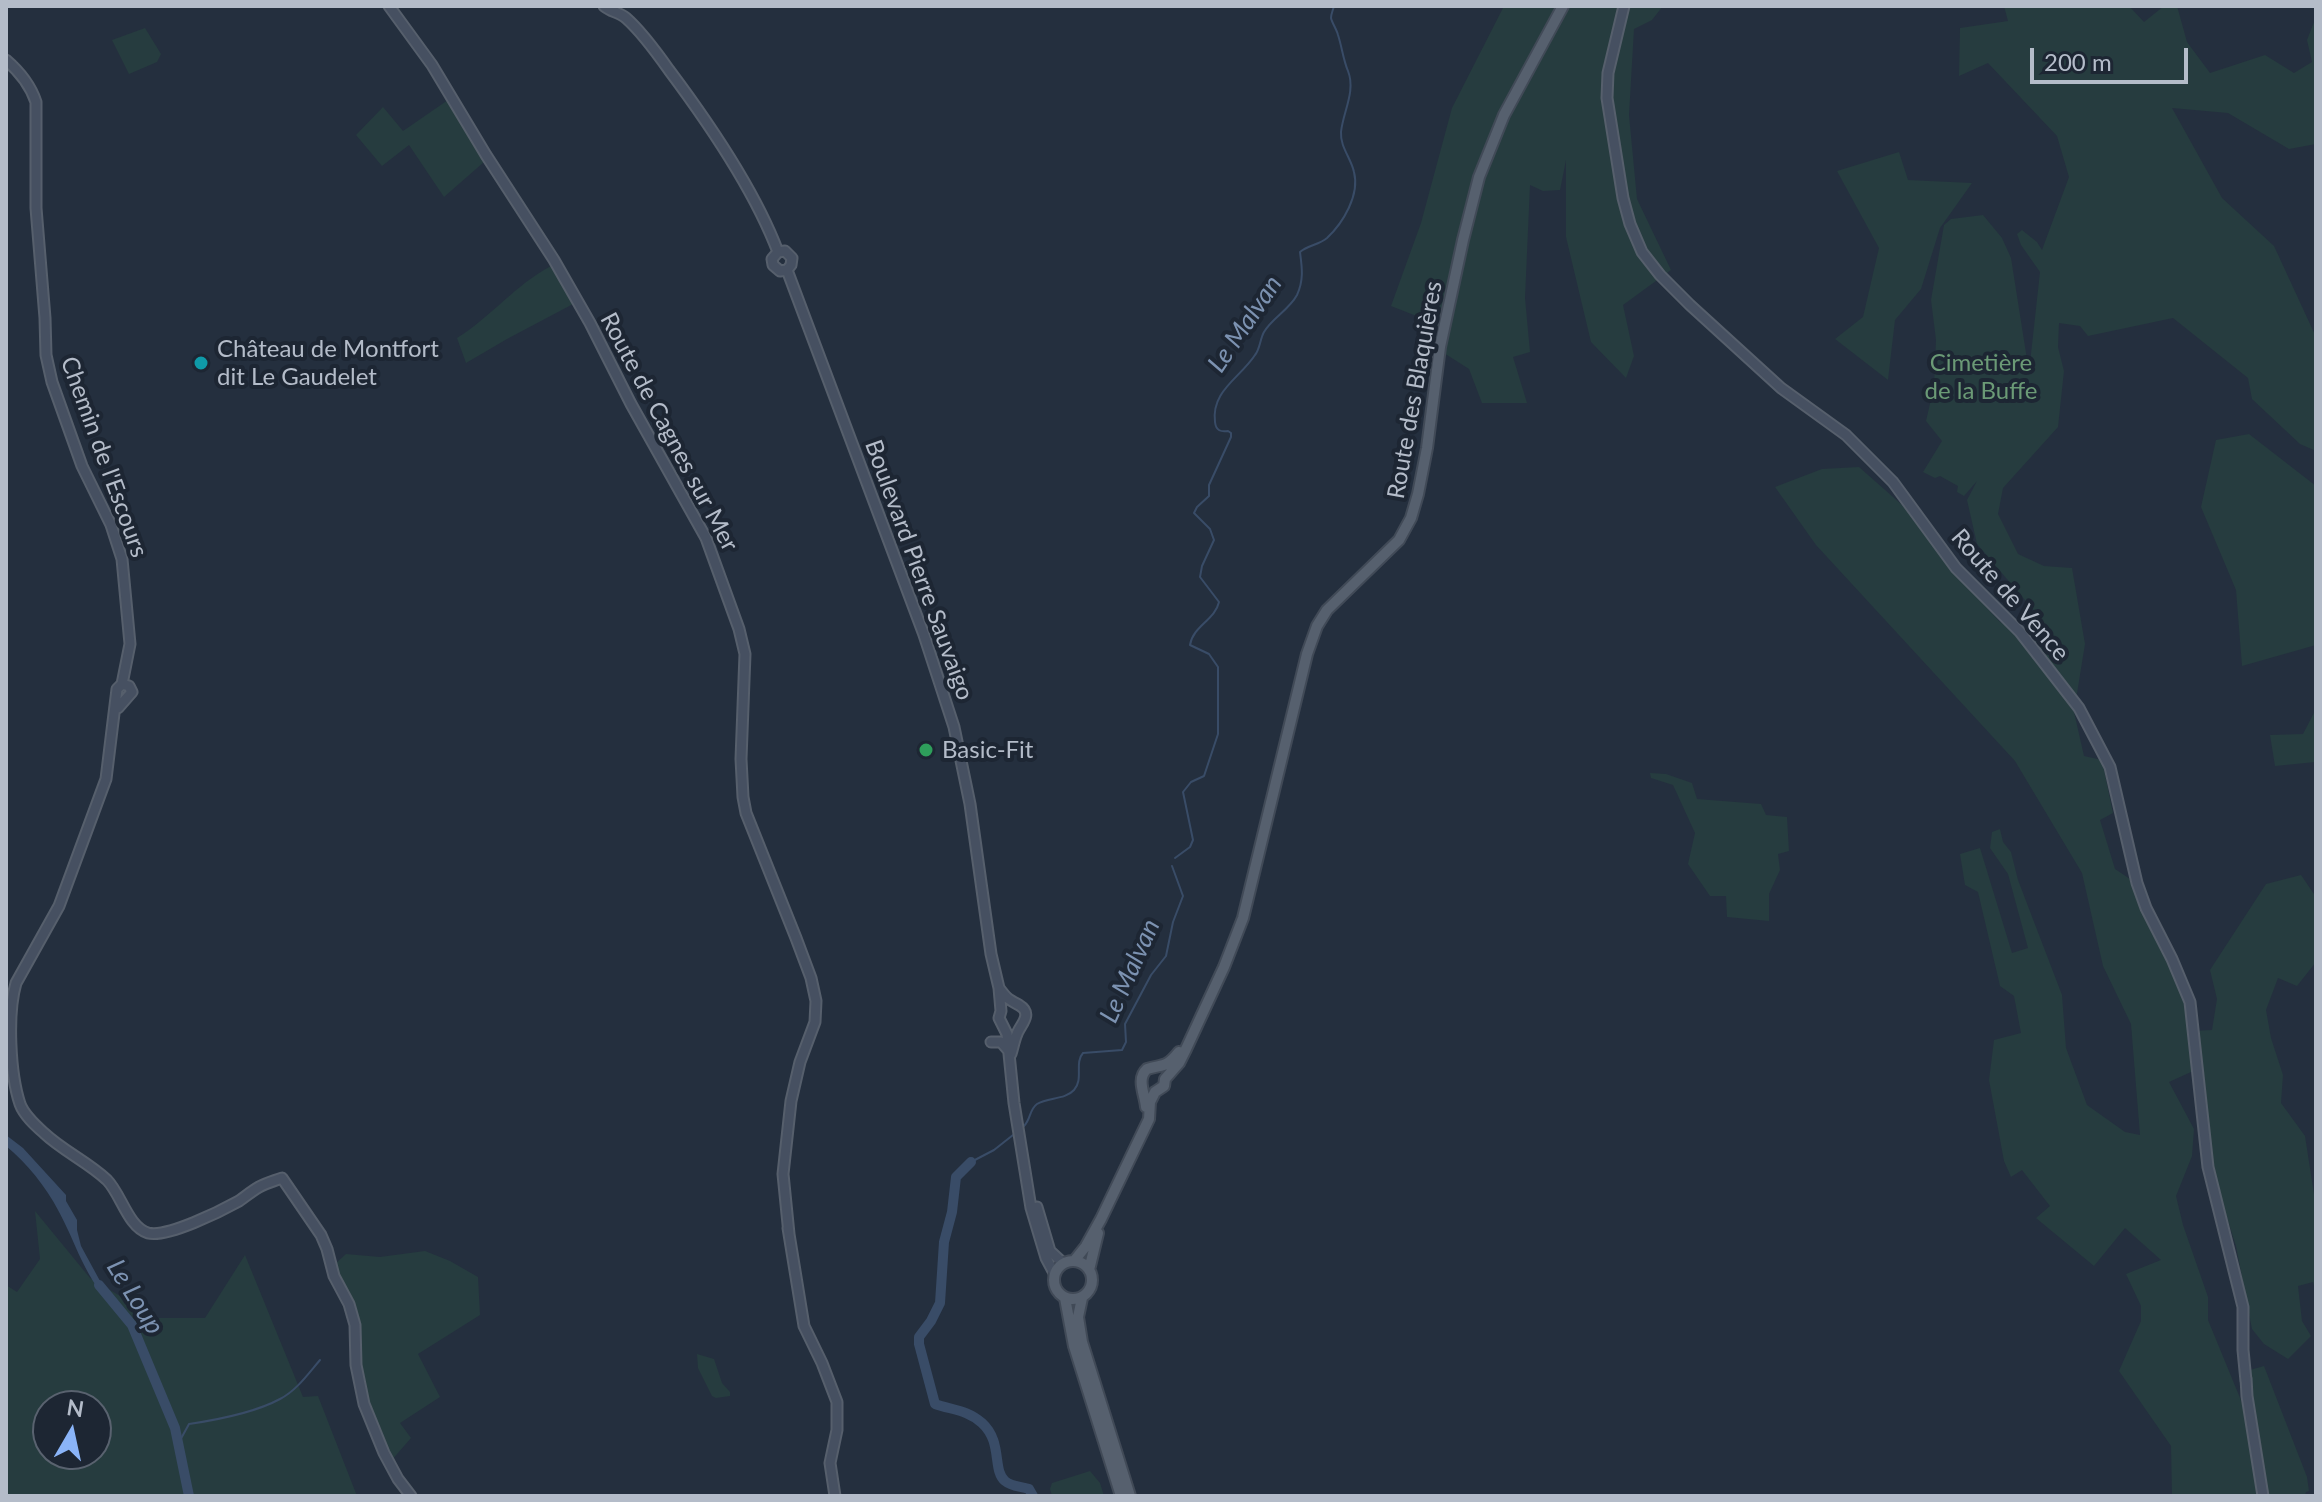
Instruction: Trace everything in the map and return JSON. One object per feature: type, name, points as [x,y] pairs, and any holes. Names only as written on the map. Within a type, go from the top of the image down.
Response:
[{"type":"main road","name":"Route de Cagnes sur Mer","points":[[389,6],[432,65],[590,323],[706,538],[739,629],[745,654],[741,759],[746,813],[811,978],[816,1007],[812,1031],[793,1088],[783,1186],[804,1326],[836,1396],[838,1416],[830,1463],[835,1496]]},
{"type":"main road","points":[[604,6],[609,11],[621,12]]},
{"type":"main road","name":"Route des Blaquières","points":[[1212,991],[1249,876],[1305,639],[1327,601],[1392,540],[1405,519],[1421,454],[1439,326],[1474,176],[1490,133],[1556,6]]},
{"type":"main road","name":"Route des Blaquières","points":[[1192,1034],[1224,967],[1245,912],[1311,640],[1336,599],[1399,540],[1414,510],[1427,448],[1440,347],[1479,177],[1504,115],[1563,6]]},
{"type":"main road","name":"Route de Vence","points":[[1624,6],[1608,73],[1607,98],[1623,198],[1642,252],[1690,305],[1781,388],[1835,425],[1893,482],[1956,568],[2020,632],[2079,708],[2110,767],[2137,883],[2190,1002],[2208,1167],[2244,1311],[2248,1339],[2246,1381],[2263,1496]]},
{"type":"main road","name":"Boulevard Pierre Sauvaigo","points":[[621,12],[665,65],[710,128],[778,252],[772,259],[773,265],[777,270],[787,270],[948,706],[965,779],[1001,1011]]},
{"type":"main road","name":"Chemin de l'Escours","points":[[6,60],[31,88],[36,102],[36,208],[47,363],[82,466],[111,525],[122,559],[130,644],[111,735],[105,783],[59,906],[13,993],[12,1048],[21,1107],[46,1135],[108,1181],[134,1222],[146,1233],[176,1230],[277,1180],[321,1235],[327,1249],[334,1276],[349,1304],[355,1325],[356,1365],[367,1414],[384,1453],[411,1496]]},
{"type":"main road","name":"Boulevard Pierre Sauvaigo","points":[[999,988],[1013,1004]]},
{"type":"main road","points":[[1008,1054],[1026,1014],[1021,1007],[1013,1004],[1006,1005],[1001,1011],[1000,1021],[1006,1029],[1008,1054],[1036,1229],[1054,1273],[1056,1291],[1065,1298],[1082,1298],[1092,1284],[1089,1270],[1101,1219]]},
{"type":"main road","points":[[1006,1029],[1019,1029]]},
{"type":"main road","points":[[1054,1273],[1086,1246],[1144,1128],[1149,1090],[1141,1078],[1144,1071],[1172,1061],[1192,1034]]},
{"type":"main road","points":[[1149,1090],[1162,1089],[1165,1079],[1179,1063],[1192,1034]]},
{"type":"main road","points":[[991,1042],[1001,1042],[1008,1054]]},
{"type":"main road","points":[[1158,1068],[1165,1079]]},
{"type":"main road","points":[[1028,1181],[1050,1251],[1068,1262],[1085,1265],[1089,1270]]},
{"type":"main road","points":[[1065,1298],[1074,1346],[1121,1496]]},
{"type":"main road","points":[[1082,1298],[1078,1317],[1082,1342],[1130,1496]]},
{"type":"green space","points":[[1504,6],[1663,6],[1652,20],[1634,29],[1629,115],[1637,199],[1671,270],[1623,305],[1634,356],[1626,378],[1591,342],[1566,237],[1566,160],[1560,190],[1543,191],[1530,185],[1525,298],[1530,352],[1513,357],[1527,403],[1482,403],[1469,369],[1447,355],[1421,349],[1419,317],[1391,306],[1421,223],[1452,108]]},
{"type":"green space","name":"Cimetière de la Buffe","points":[[2004,6],[2129,6],[2144,22],[2164,6],[2177,6],[2187,42],[2210,73],[2265,55],[2294,73],[2312,62],[2307,40],[2316,17],[2316,144],[2289,149],[2228,113],[2172,108],[2222,198],[2274,246],[2316,337],[2316,451],[2300,444],[2252,399],[2248,378],[2173,318],[2088,336],[2080,326],[2059,323],[2058,347],[2064,371],[2058,427],[2003,488],[1998,514],[2018,554],[2044,566],[2072,568],[2085,644],[2074,712],[2084,756],[2102,760],[2113,813],[2100,820],[2115,869],[2130,879],[2149,927],[2181,989],[2192,1031],[2212,1030],[2217,999],[2210,970],[2266,884],[2301,875],[2316,897],[2316,962],[2297,986],[2278,978],[2266,1010],[2283,1075],[2281,1103],[2305,1136],[2316,1207],[2316,1294],[2313,1282],[2298,1286],[2302,1321],[2311,1336],[2288,1359],[2264,1344],[2252,1329],[2236,1246],[2213,1174],[2204,1074],[2191,1072],[2169,1082],[2194,1129],[2192,1156],[2176,1196],[2208,1297],[2208,1320],[2247,1415],[2257,1496],[2172,1496],[2171,1446],[2119,1371],[2141,1321],[2141,1306],[2126,1274],[2161,1260],[2125,1228],[2094,1266],[2036,1218],[2050,1206],[2022,1170],[2011,1177],[2004,1161],[1989,1080],[1994,1040],[2021,1033],[2014,996],[2000,986],[1978,892],[1965,885],[1960,854],[1980,848],[2012,953],[2028,948],[2008,874],[1990,848],[1992,832],[2000,829],[2062,995],[2066,1048],[2087,1105],[2125,1132],[2140,1135],[2131,1024],[2103,966],[2082,873],[2015,761],[1816,545],[1775,487],[1822,469],[1859,467],[1918,519],[1940,556],[1999,621],[2025,638],[2036,613],[1977,544],[1967,500],[1977,481],[1964,496],[1957,492],[1958,486],[1940,476],[1935,478],[1923,472],[1942,441],[1926,421],[1934,386],[1936,340],[1931,300],[1944,225],[1951,219],[1983,215],[2002,238],[2011,258],[2029,372],[2040,272],[2017,234],[2022,230],[2042,250],[2069,177],[2057,136],[1988,63],[1959,76],[1960,28],[2008,21]]},
{"type":"green space","points":[[145,28],[161,54],[157,62],[129,74],[112,40]]},
{"type":"green space","points":[[448,100],[484,162],[444,197],[409,145],[382,166],[356,135],[383,107],[403,131]]},
{"type":"green space","points":[[1899,152],[1908,180],[1972,183],[1940,228],[1921,289],[1895,320],[1888,380],[1835,339],[1863,317],[1879,248],[1837,171]]},
{"type":"green space","points":[[551,266],[575,303],[466,363],[457,338],[526,282]]},
{"type":"green space","points":[[2249,434],[2316,486],[2316,645],[2242,666],[2236,590],[2201,507],[2216,440]]},
{"type":"green space","points":[[2316,709],[2316,765],[2315,762],[2275,766],[2270,735],[2303,734]]},
{"type":"green space","points":[[1650,773],[1666,774],[1692,783],[1697,799],[1761,804],[1766,815],[1787,817],[1789,851],[1778,854],[1780,870],[1769,894],[1769,921],[1727,917],[1726,896],[1710,896],[1688,864],[1695,833],[1673,785],[1651,778]]},
{"type":"green space","points":[[35,1211],[90,1278],[157,1318],[205,1318],[245,1255],[303,1397],[318,1396],[357,1496],[6,1496],[6,1285],[17,1292],[40,1259]]},
{"type":"green space","points":[[425,1251],[478,1277],[480,1315],[418,1354],[440,1397],[400,1423],[411,1438],[391,1461],[384,1450],[353,1359],[353,1309],[339,1279],[336,1263],[346,1254],[380,1257]]},
{"type":"green space","points":[[697,1354],[714,1359],[730,1396],[712,1396],[698,1368]]},
{"type":"green space","points":[[2264,1366],[2307,1477],[2309,1491],[2305,1496],[2267,1496],[2250,1378],[2250,1370]]},
{"type":"green space","points":[[1090,1471],[1100,1483],[1104,1496],[1052,1496],[1052,1483]]},
{"type":"water","name":"Le Loup","points":[[6,1135],[23,1148],[66,1195],[66,1201],[77,1220],[81,1246],[106,1292],[103,1295],[53,1201],[29,1168],[6,1146]]},
{"type":"waterway","name":"Le Malvan","points":[[1175,858],[1190,847],[1193,840],[1183,792],[1191,782],[1204,776],[1218,734],[1218,667],[1209,654],[1190,645],[1195,633],[1213,614],[1219,602],[1200,577],[1214,540],[1210,529],[1194,513],[1209,496],[1209,485],[1231,437],[1231,433],[1219,430],[1216,425],[1217,402],[1257,353],[1267,327],[1297,295],[1302,279],[1300,252],[1333,232],[1349,208],[1355,190],[1354,172],[1341,137],[1351,86],[1331,18],[1334,6]]},
{"type":"waterway","name":"Le Malvan","points":[[1024,1126],[1037,1104],[1074,1090],[1083,1053],[1122,1050],[1126,1042],[1125,1024],[1151,975],[1166,956],[1173,922],[1183,896],[1172,866]]},
{"type":"waterway","name":"Le Malvan","points":[[971,1162],[1013,1135]]},
{"type":"waterway","name":"Le Malvan","points":[[971,1162],[956,1177],[952,1212],[944,1242],[940,1303],[919,1337],[919,1344],[935,1404],[965,1413],[982,1423],[993,1439],[1001,1476],[1011,1484],[1029,1489],[1033,1496]]},
{"type":"waterway","name":"Le Loup","points":[[99,1285],[132,1325],[175,1428],[189,1496]]},
{"type":"waterway","points":[[178,1444],[189,1424],[248,1412],[280,1399],[297,1386],[320,1360]]},
{"type":"place","name":"Château de Montfort dit Le Gaudelet","points":[[201,363]]},
{"type":"place","name":"Basic-Fit","points":[[926,750]]}]
